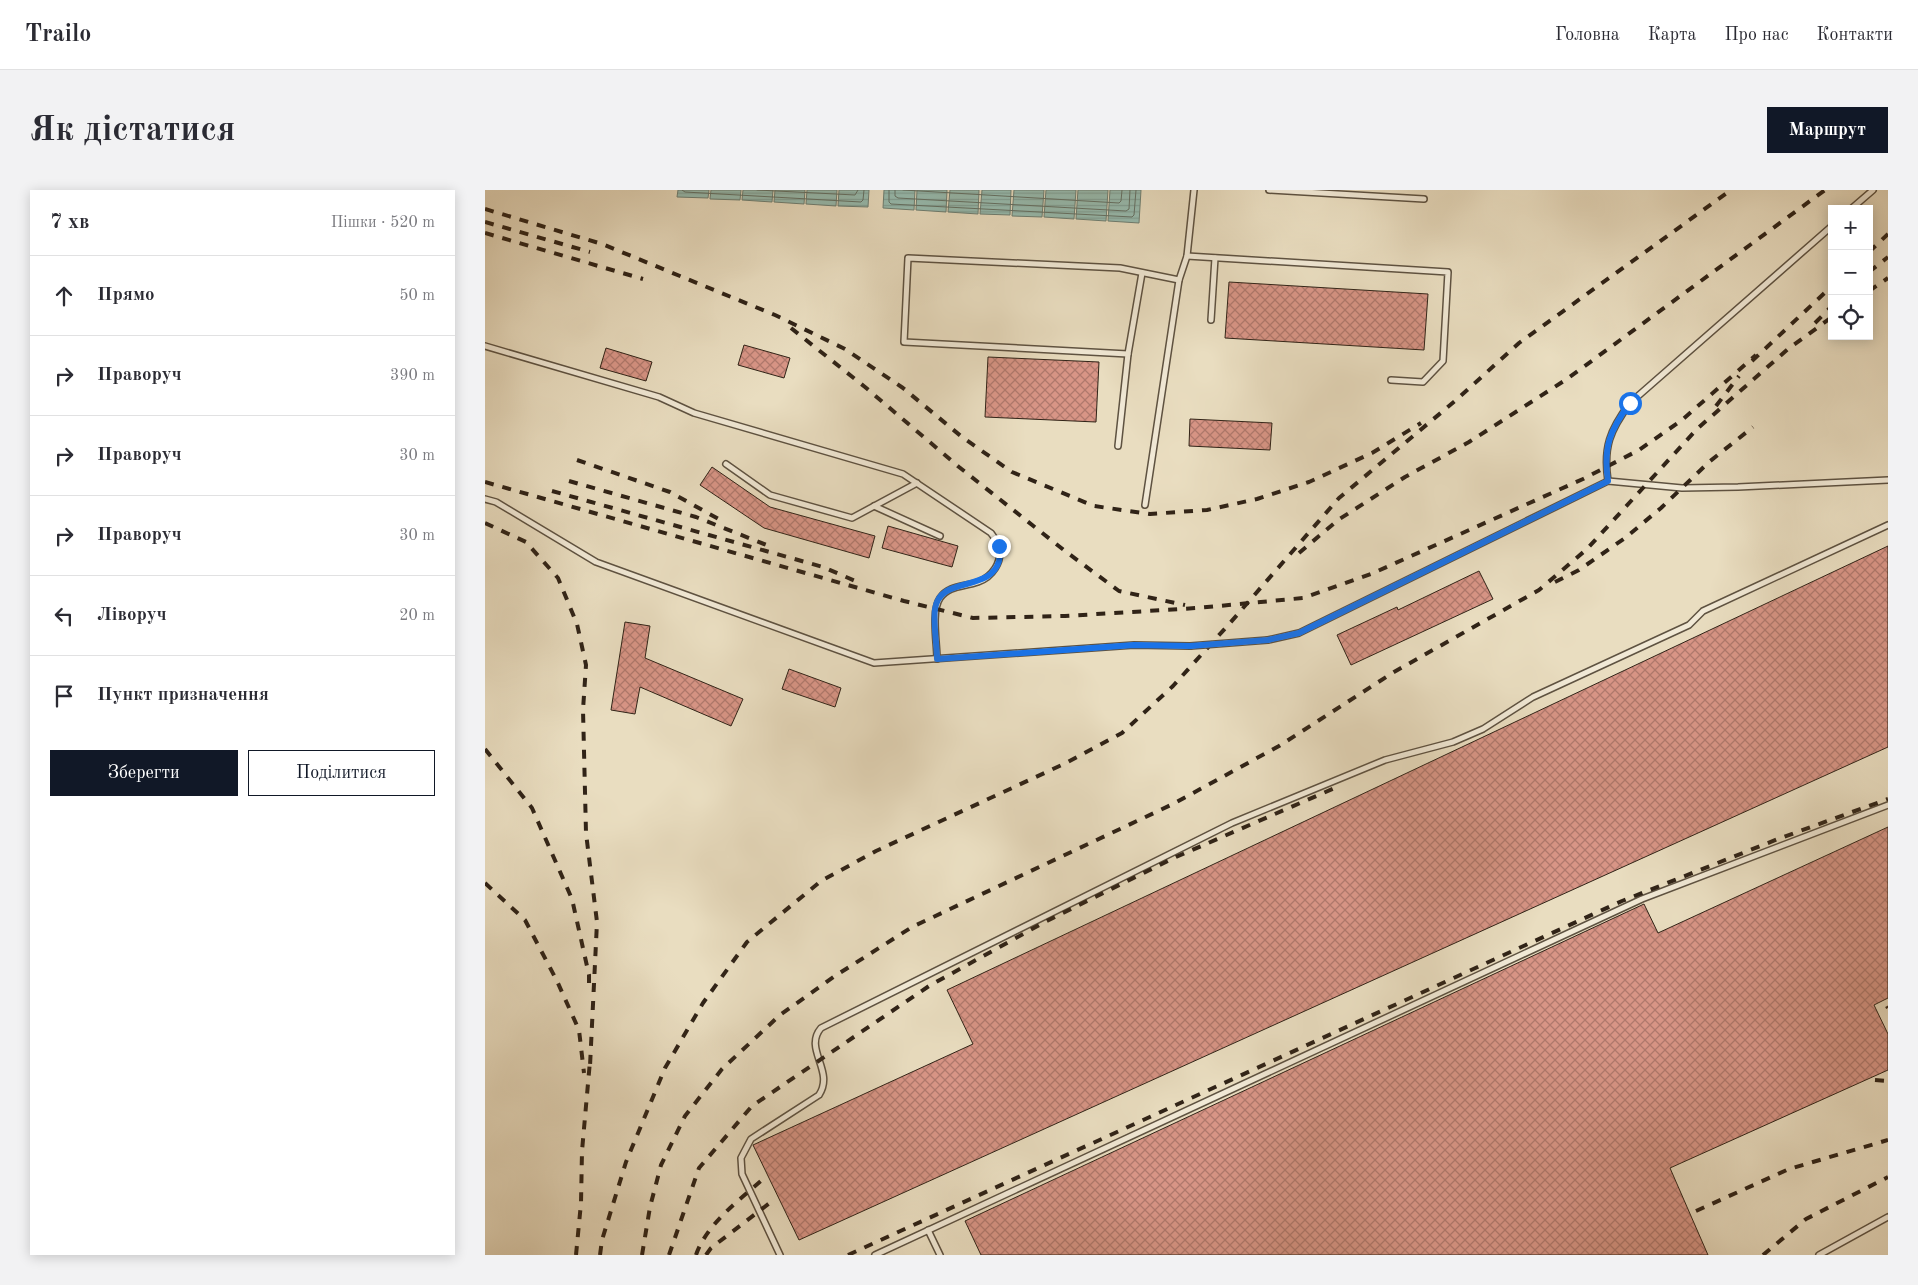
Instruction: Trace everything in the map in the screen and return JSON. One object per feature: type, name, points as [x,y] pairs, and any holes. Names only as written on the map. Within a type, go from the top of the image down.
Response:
[{"type":"lane","points":[[1145,505],[1179,280],[1187,256],[1194,190]]},
{"type":"lane","points":[[1269,190],[1424,199]]},
{"type":"lane","points":[[1856,205],[1873,190]]},
{"type":"lane","points":[[1608,481],[1606,467],[1608,444],[1616,422],[1630,403],[1828,230]]},
{"type":"lane","points":[[1187,256],[1448,272],[1443,361],[1423,382],[1391,380]]},
{"type":"lane","points":[[1128,354],[904,342],[908,258],[1120,268],[1179,280]]},
{"type":"lane","points":[[1211,320],[1215,258]]},
{"type":"lane","points":[[1118,446],[1128,354],[1142,273]]},
{"type":"lane","points":[[485,346],[659,397],[694,414],[903,474],[991,533],[999,546],[999,562],[991,575],[977,582],[961,585],[946,591],[935,609],[937,659]]},
{"type":"lane","points":[[725,464],[770,495],[852,518],[917,483]]},
{"type":"lane","points":[[485,499],[496,502],[596,562],[874,664],[1134,645],[1190,646],[1268,640],[1299,633],[1608,481],[1682,488],[1888,480]]},
{"type":"lane","points":[[873,506],[940,536]]},
{"type":"lane","points":[[780,1255],[742,1174],[741,1158],[751,1139],[819,1095],[824,1087],[824,1074],[814,1044],[815,1035],[821,1028],[1232,823],[1385,760],[1453,742],[1483,729],[1533,697],[1689,625],[1703,611],[1888,525]]},
{"type":"lane","points":[[875,1255],[1642,899],[1888,805]]},
{"type":"lane","points":[[1819,1255],[1888,1217]]},
{"type":"lane","points":[[928,1230],[940,1255]]},
{"type":"water","points":[[678,190],[709,190],[708,198],[677,197]]},
{"type":"water","points":[[711,190],[741,190],[740,200],[710,199]]},
{"type":"water","points":[[743,190],[773,190],[772,202],[742,200]]},
{"type":"water","points":[[775,190],[805,190],[804,204],[774,202]]},
{"type":"water","points":[[807,190],[837,190],[836,206],[806,204]]},
{"type":"water","points":[[839,190],[869,190],[868,207],[838,206]]},
{"type":"water","points":[[884,190],[915,190],[914,210],[883,208]]},
{"type":"water","points":[[917,190],[947,190],[946,212],[916,210]]},
{"type":"water","points":[[950,190],[979,190],[978,214],[948,212]]},
{"type":"water","points":[[982,190],[1011,190],[1010,215],[980,214]]},
{"type":"water","points":[[1014,190],[1044,190],[1042,217],[1012,216]]},
{"type":"water","points":[[1046,190],[1076,190],[1074,219],[1044,217]]},
{"type":"water","points":[[1078,190],[1108,190],[1106,221],[1076,219]]},
{"type":"water","points":[[1110,190],[1141,190],[1139,223],[1108,221]]},
{"type":"building","points":[[1229,282],[1428,294],[1424,350],[1225,338]]},
{"type":"building","points":[[744,345],[790,358],[784,378],[738,365]]},
{"type":"building","points":[[606,348],[652,362],[646,381],[600,368]]},
{"type":"building","points":[[988,357],[1099,362],[1096,422],[985,417]]},
{"type":"building","points":[[1190,419],[1272,423],[1270,450],[1189,446]]},
{"type":"building","points":[[712,467],[770,507],[875,536],[869,558],[764,528],[700,485]]},
{"type":"building","points":[[888,526],[958,546],[952,567],[882,548]]},
{"type":"building","points":[[1888,546],[1888,747],[799,1240],[753,1145],[973,1044],[947,990]]},
{"type":"building","points":[[1479,571],[1493,599],[1351,665],[1337,635],[1397,607],[1398,610]]},
{"type":"building","points":[[625,622],[650,626],[645,658],[743,699],[731,726],[640,687],[635,714],[611,710]]},
{"type":"building","points":[[789,669],[841,688],[835,707],[782,689]]},
{"type":"building","points":[[1888,827],[1888,998],[1874,1005],[1888,1034],[1888,1070],[1670,1168],[1708,1255],[981,1255],[965,1221],[1644,904],[1658,933]]},
{"type":"railway","points":[[600,1255],[602,1240],[626,1162],[665,1068],[703,1003],[747,942],[821,881],[876,851],[1066,763],[1122,733],[1173,686],[1339,498],[1455,401],[1519,343],[1731,190]]},
{"type":"railway","points":[[1299,553],[1338,520],[1405,477],[1469,442],[1567,379],[1825,190]]},
{"type":"railway","points":[[485,209],[602,244],[775,315],[845,349],[903,388],[962,437],[1012,472],[1094,506],[1150,514],[1207,510],[1257,499],[1309,482],[1372,453],[1421,423]]},
{"type":"railway","points":[[485,222],[590,252]]},
{"type":"railway","points":[[485,233],[643,279]]},
{"type":"railway","points":[[1871,250],[1888,234]]},
{"type":"railway","points":[[1873,269],[1888,257]]},
{"type":"railway","points":[[1873,288],[1888,278]]},
{"type":"railway","points":[[1752,361],[1828,290]]},
{"type":"railway","points":[[1815,323],[1828,310]]},
{"type":"railway","points":[[642,1255],[650,1207],[661,1165],[685,1116],[722,1069],[780,1015],[835,976],[912,927],[1173,804],[1279,746],[1394,672],[1539,590],[1587,549],[1697,429],[1788,349],[1828,320]]},
{"type":"railway","points":[[791,328],[865,387],[959,467],[1119,591],[1185,605]]},
{"type":"railway","points":[[485,482],[904,601],[973,618],[1065,616],[1197,608],[1303,598],[1371,574],[1583,479],[1639,450],[1682,420],[1756,355]]},
{"type":"railway","points":[[1716,406],[1739,376]]},
{"type":"railway","points":[[1555,582],[1579,570],[1625,538],[1661,508],[1709,462],[1753,427]]},
{"type":"railway","points":[[577,460],[670,492],[722,521]]},
{"type":"railway","points":[[569,481],[696,517],[774,548]]},
{"type":"railway","points":[[552,491],[823,567],[860,583]]},
{"type":"railway","points":[[485,523],[526,542],[558,578],[577,624],[586,665],[583,710],[586,833],[597,922],[590,1066]]},
{"type":"railway","points":[[485,749],[532,808],[572,899],[589,975],[589,983]]},
{"type":"railway","points":[[669,1255],[699,1168],[752,1106],[929,986],[1043,923],[1176,857],[1337,787]]},
{"type":"railway","points":[[848,1255],[1622,901],[1778,839],[1888,799]]},
{"type":"railway","points":[[485,883],[525,920],[557,981],[579,1030],[584,1073]]},
{"type":"railway","points":[[576,1255],[581,1203],[582,1151],[590,1061]]},
{"type":"railway","points":[[1875,1080],[1888,1081]]},
{"type":"railway","points":[[1696,1211],[1789,1169],[1888,1140]]},
{"type":"railway","points":[[1763,1255],[1806,1219],[1888,1177]]},
{"type":"railway","points":[[696,1255],[707,1233],[715,1223],[762,1180]]},
{"type":"railway","points":[[706,1255],[711,1248],[771,1202]]},
{"type":"route","points":[[999,546],[999,562],[991,575],[977,582],[961,585],[946,591],[939,600],[935,609],[937,659],[1134,645],[1190,646],[1268,640],[1299,633],[1608,481],[1606,467],[1608,444],[1616,422],[1630,403]]}]
